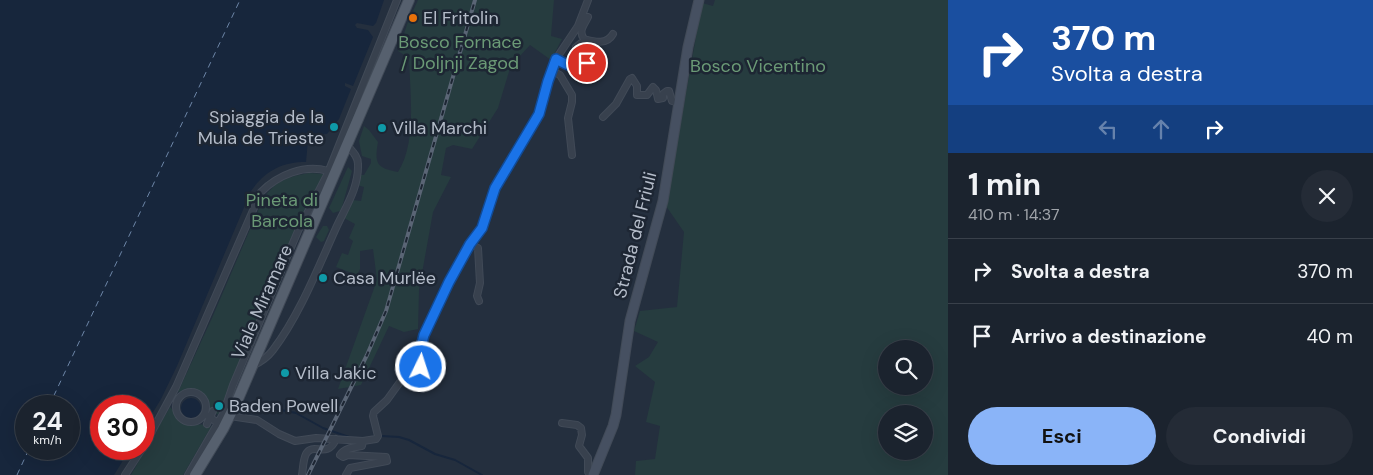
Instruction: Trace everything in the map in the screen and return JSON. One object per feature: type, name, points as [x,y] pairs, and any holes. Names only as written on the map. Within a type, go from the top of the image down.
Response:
[{"type":"main road","name":"Viale Miramare","points":[[195,475],[230,416],[409,0]]},
{"type":"main road","name":"Strada del Friuli","points":[[593,475],[616,415],[630,321],[663,201],[688,47],[699,0]]},
{"type":"street","points":[[188,475],[218,423],[297,232],[328,171],[397,0]]},
{"type":"street","points":[[230,416],[257,420],[279,434],[295,441],[316,438],[363,441],[376,439],[378,436],[373,416],[374,412],[387,400],[400,382],[421,367],[420,351],[424,335],[449,282],[470,244],[482,228],[495,188],[539,114],[556,59],[578,26],[588,0]]},
{"type":"street","points":[[583,15],[588,16],[581,30],[584,40],[606,41],[613,34]]},
{"type":"street","points":[[556,59],[577,68],[584,67],[588,60],[576,47],[581,43],[586,44],[595,53],[592,68]]},
{"type":"street","points":[[552,71],[560,75],[572,95],[568,118],[572,155]]},
{"type":"street","points":[[603,117],[616,104],[632,78],[637,86],[637,95],[647,95],[653,87],[656,90],[658,99],[663,98],[666,90],[669,91],[672,101],[679,103]]},
{"type":"street","points":[[251,367],[262,362],[269,355],[289,324],[309,287],[354,189],[358,164],[354,153],[347,145]]},
{"type":"street","points":[[155,426],[171,397],[242,241],[261,192],[280,177],[312,168],[328,171]]},
{"type":"street","points":[[470,244],[478,248],[480,282],[477,296],[479,301]]},
{"type":"street","points":[[212,318],[215,297],[227,283]]},
{"type":"street","points":[[208,417],[198,421],[185,421],[177,411],[180,398],[187,393],[196,393],[205,402],[208,417],[218,423]]},
{"type":"street","points":[[171,397],[178,402]]},
{"type":"street","points":[[170,407],[171,397]]},
{"type":"street","points":[[562,423],[577,425],[581,428],[582,435],[579,446],[588,458],[588,472],[593,475]]},
{"type":"street","points":[[302,475],[306,453],[311,450],[330,449],[336,439]]},
{"type":"street","points":[[346,475],[350,468],[387,461],[386,457],[343,457],[340,455],[346,450],[362,446],[363,441]]},
{"type":"street","points":[[125,475],[135,460]]},
{"type":"green space","name":"Bosco Fornace / Doljnji Zagod","points":[[418,0],[554,0],[551,36],[562,39],[551,60],[530,45],[520,56],[514,55],[498,108],[472,149],[453,145],[446,148],[441,175],[451,177],[433,212],[419,290],[418,329],[404,332],[389,326],[361,385],[338,389],[377,280],[373,249],[360,251],[360,269],[357,275],[336,267],[342,253],[348,255],[353,241],[349,238],[355,224],[344,218],[353,200],[361,201],[364,187],[357,185],[360,175],[364,175],[371,163],[371,159],[362,156],[359,141],[364,126],[378,142],[376,155],[381,167],[398,172],[408,147],[411,101],[409,58],[398,51],[408,22],[413,24],[418,14],[413,11]]},
{"type":"green space","name":"Bosco Vicentino","points":[[715,0],[948,0],[948,475],[635,475],[636,461],[655,459],[660,426],[646,422],[655,382],[635,366],[649,357],[658,342],[634,331],[640,311],[677,307],[684,232],[666,206],[702,3],[713,6]]},
{"type":"green space","points":[[348,167],[352,171],[342,207],[340,211],[333,213],[329,208]]},
{"type":"green space","name":"Pineta di Barcola","points":[[309,173],[324,174],[295,233],[257,319],[218,415],[210,408],[207,397],[201,392],[192,389],[178,392],[263,199],[273,187],[283,180]]},
{"type":"green space","points":[[323,226],[327,226],[329,230],[324,241],[321,242],[316,237]]},
{"type":"green space","points":[[170,407],[178,420],[187,425],[207,425],[211,427],[183,475],[131,475],[140,460],[155,460],[155,433]]},
{"type":"water","points":[[0,0],[384,0],[376,23],[373,26],[357,23],[355,25],[357,28],[368,30],[373,37],[353,86],[345,83],[345,86],[351,89],[339,119],[327,134],[293,136],[292,138],[308,140],[306,162],[297,162],[275,169],[262,178],[251,191],[177,366],[155,409],[155,395],[90,395],[90,460],[123,460],[114,475],[0,475]]},
{"type":"water","points":[[191,398],[198,401],[201,408],[198,415],[191,418],[184,415],[181,408],[184,401]]},
{"type":"waterway","points":[[266,407],[296,413],[323,428],[349,437]]},
{"type":"waterway","points":[[382,436],[399,437],[409,440],[435,454],[455,460],[482,475]]},
{"type":"ferry route","points":[[54,395],[240,0]]},
{"type":"ferry route","points":[[17,475],[24,460]]},
{"type":"railway","points":[[308,475],[367,355],[386,311],[475,0]]},
{"type":"place","name":"El Fritolin","points":[[413,18]]},
{"type":"place","name":"Spiaggia de la Mula de Trieste","points":[[334,127]]},
{"type":"place","name":"Villa Marchi","points":[[382,128]]},
{"type":"place","name":"Casa Murlëe","points":[[323,278]]},
{"type":"place","name":"Villa Jakic","points":[[285,373]]},
{"type":"place","name":"Baden Powell","points":[[219,406]]},
{"type":"route","points":[[421,367],[420,351],[424,335],[449,282],[470,244],[482,228],[495,188],[539,114],[556,59],[577,68],[584,67],[587,63]]}]
